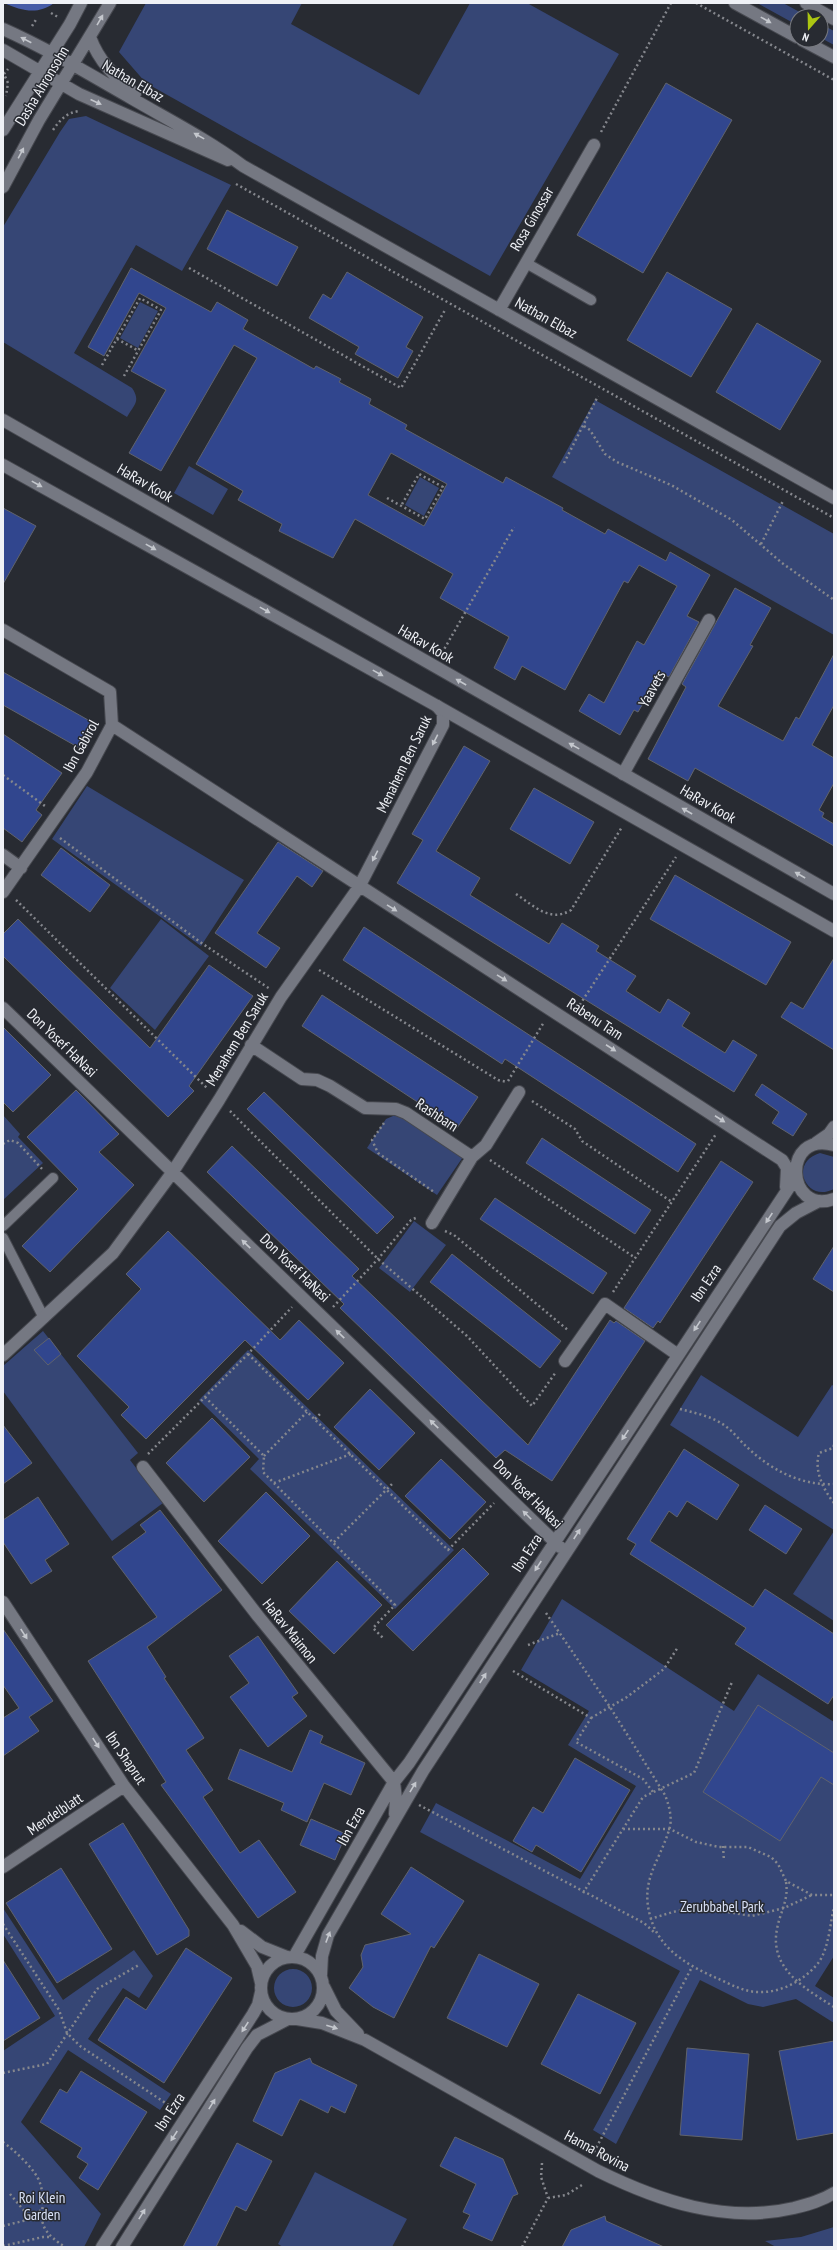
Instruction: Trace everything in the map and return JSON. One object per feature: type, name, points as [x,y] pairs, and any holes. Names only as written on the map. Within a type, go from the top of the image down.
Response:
[{"type":"street","name":"Dasha Ahronsohn","points":[[3,130],[81,3]]},
{"type":"street","name":"Dasha Ahronsohn","points":[[3,187],[39,120],[110,3]]},
{"type":"street","points":[[735,3],[789,33]]},
{"type":"street","points":[[806,3],[834,19]]},
{"type":"street","name":"Nathan Elbaz","points":[[3,30],[73,65],[216,146],[243,166],[834,498]]},
{"type":"street","points":[[90,37],[97,53],[108,68],[158,113]]},
{"type":"street","points":[[817,48],[834,57]]},
{"type":"street","name":"Nathan Elbaz","points":[[3,50],[79,94],[201,150],[243,166]]},
{"type":"street","name":"Rosa Ginossar","points":[[499,310],[594,145]]},
{"type":"street","points":[[3,412],[58,451]]},
{"type":"street","name":"HaRav Kook","points":[[3,420],[834,894]]},
{"type":"street","points":[[3,465],[437,706],[834,931]]},
{"type":"street","name":"Yaavets","points":[[623,774],[709,620]]},
{"type":"street","name":"Ibn Gabirol","points":[[3,630],[110,692],[112,725],[87,772],[4,891]]},
{"type":"street","name":"Menahem Ben Saruk","points":[[3,1355],[114,1253],[172,1172],[219,1100],[281,997],[359,887],[443,725],[443,713],[437,706]]},
{"type":"street","name":"Rabenu Tam","points":[[112,725],[359,887],[724,1121],[782,1160],[787,1168],[788,1179],[785,1194]]},
{"type":"street","points":[[3,855],[21,868]]},
{"type":"street","name":"Don Yosef HaNasi","points":[[3,1008],[565,1551]]},
{"type":"street","name":"Rashbam","points":[[251,1045],[302,1079],[318,1080],[365,1108],[392,1110],[406,1113],[474,1154]]},
{"type":"street","points":[[432,1223],[474,1154],[486,1145],[519,1092]]},
{"type":"street","points":[[809,1147],[829,1134],[834,1127]]},
{"type":"street","points":[[809,1147],[818,1144],[834,1145]]},
{"type":"street","name":"Ibn Ezra","points":[[291,1957],[394,1782],[409,1763],[785,1194],[795,1172],[799,1158],[809,1147]]},
{"type":"street","points":[[795,1172],[797,1182],[802,1191],[810,1197],[829,1200]]},
{"type":"street","name":"Ibn Ezra","points":[[321,1975],[322,1956],[328,1935],[394,1818],[565,1551],[780,1226],[796,1213],[829,1200]]},
{"type":"street","points":[[565,1360],[605,1304],[678,1355]]},
{"type":"street","name":"HaRav Maimon","points":[[143,1467],[258,1616],[394,1782]]},
{"type":"street","name":"Ibn Shaprut","points":[[3,1602],[124,1786],[234,1925],[257,1966],[261,1988]]},
{"type":"street","points":[[394,1782],[396,1799],[394,1818]]},
{"type":"street","name":"Mendelblatt","points":[[3,1867],[124,1786]]},
{"type":"street","name":"Ibn Shaprut","points":[[234,1925],[262,1947],[291,1957]]},
{"type":"street","points":[[291,1957],[310,1962],[321,1975],[324,1987],[319,2004],[313,2011],[293,2019],[278,2016],[270,2010],[264,2002],[261,1988],[269,1967],[276,1961],[291,1957]]},
{"type":"street","name":"Hanna Rovina","points":[[324,1987],[336,2011],[365,2040]]},
{"type":"street","name":"Ibn Ezra","points":[[102,2247],[253,2014],[258,2005],[261,1988]]},
{"type":"street","name":"Ibn Ezra","points":[[122,2247],[247,2048],[257,2035],[293,2019]]},
{"type":"street","name":"Hanna Rovina","points":[[293,2019],[327,2025],[365,2040],[587,2165],[629,2186],[670,2201],[726,2214],[772,2213],[822,2201],[834,2194]]},
{"type":"lane","points":[[526,263],[591,300]]},
{"type":"lane","points":[[3,1226],[52,1178]]},
{"type":"lane","points":[[3,1238],[44,1318]]},
{"type":"path","points":[[594,145],[671,3]]},
{"type":"path","points":[[696,3],[834,80]]},
{"type":"path","points":[[3,72],[8,83],[6,98]]},
{"type":"path","points":[[236,184],[834,518]]},
{"type":"path","points":[[189,268],[401,388],[445,310]]},
{"type":"path","points":[[102,365],[140,298],[161,310],[124,376]]},
{"type":"path","points":[[117,339],[138,351]]},
{"type":"path","points":[[564,463],[598,396]]},
{"type":"path","points":[[584,426],[590,430],[605,454],[617,462],[692,496],[732,520],[782,563],[834,600]]},
{"type":"path","points":[[387,498],[401,506],[425,519],[443,487],[419,474],[401,506]]},
{"type":"path","points":[[761,544],[783,501]]},
{"type":"path","points":[[434,667],[514,527]]},
{"type":"path","points":[[3,775],[48,808]]},
{"type":"path","points":[[516,894],[551,916],[561,916],[571,910],[629,815]]},
{"type":"path","points":[[48,829],[203,944],[281,997]]},
{"type":"path","points":[[569,1021],[683,846]]},
{"type":"path","points":[[4,891],[219,1100],[378,1259],[467,1336],[532,1406],[565,1360]]},
{"type":"path","points":[[305,962],[498,1080],[507,1082],[519,1092],[575,1129],[582,1141],[672,1202]]},
{"type":"path","points":[[507,1082],[552,1010]]},
{"type":"path","points":[[392,1110],[372,1140],[378,1153],[446,1200]]},
{"type":"path","points":[[605,1304],[634,1257],[672,1202],[724,1121]]},
{"type":"path","points":[[3,1144],[10,1140],[18,1143],[52,1178]]},
{"type":"path","points":[[474,1154],[634,1257]]},
{"type":"path","points":[[323,1318],[378,1259],[411,1220],[418,1216],[454,1235],[580,1340]]},
{"type":"path","points":[[143,1467],[139,1462],[248,1354],[302,1297]]},
{"type":"path","points":[[248,1354],[448,1550],[504,1492]]},
{"type":"path","points":[[205,1397],[264,1456]]},
{"type":"path","points":[[680,1409],[714,1419],[725,1426],[760,1459],[776,1469],[795,1478],[823,1484],[834,1484]]},
{"type":"path","points":[[307,1412],[264,1456],[263,1472],[395,1605],[373,1628],[384,1639]]},
{"type":"path","points":[[315,1419],[322,1412]]},
{"type":"path","points":[[834,1445],[832,1448],[819,1453],[817,1465],[825,1493],[834,1503]]},
{"type":"path","points":[[274,1483],[351,1454]]},
{"type":"path","points":[[334,1542],[394,1482]]},
{"type":"path","points":[[546,1614],[610,1707],[662,1787],[669,1807],[670,1829],[648,1882],[650,1919],[656,1934]]},
{"type":"path","points":[[528,1645],[560,1633]]},
{"type":"path","points":[[653,1792],[642,1779],[576,1742],[591,1718],[627,1697],[664,1669],[678,1647]]},
{"type":"path","points":[[513,1670],[591,1718]]},
{"type":"path","points":[[583,1893],[643,1797],[694,1773],[732,1682]]},
{"type":"path","points":[[406,1798],[583,1893],[644,1923],[677,1957],[692,1967],[744,1990],[770,1992],[796,1982],[819,1961],[826,1947],[834,1907]]},
{"type":"path","points":[[623,1829],[670,1829],[696,1842],[723,1846],[748,1847],[765,1854],[778,1864],[786,1881],[784,1908],[776,1929],[776,1945],[782,1962],[796,1982],[834,2008]]},
{"type":"path","points":[[723,1846],[724,1861]]},
{"type":"path","points":[[786,1881],[812,1895]]},
{"type":"path","points":[[650,1919],[697,1907],[752,1916],[784,1908],[812,1895],[834,1895]]},
{"type":"path","points":[[3,1924],[59,2010],[67,2033],[80,2046],[173,2108]]},
{"type":"path","points":[[3,2073],[47,2064],[97,1989],[139,1966]]},
{"type":"path","points":[[587,2165],[692,1967]]},
{"type":"path","points":[[3,2142],[14,2150],[40,2182],[42,2224],[51,2237],[65,2247]]},
{"type":"path","points":[[522,2247],[548,2198],[541,2177],[542,2163]]},
{"type":"path","points":[[548,2198],[566,2195],[582,2185]]},
{"type":"path","points":[[10,2194],[31,2219]]},
{"type":"path","points":[[3,2226],[31,2219],[41,2210]]},
{"type":"path","points":[[3,2246],[43,2237],[51,2237]]},
{"type":"green space","points":[[146,3],[302,3],[291,24],[419,95],[470,3],[527,3],[619,54],[490,276],[146,83],[119,52]]},
{"type":"green space","points":[[757,3],[783,3],[792,8],[789,8],[789,21]]},
{"type":"green space","points":[[829,28],[834,31],[834,45],[829,42]]},
{"type":"green space","points":[[86,116],[231,185],[182,271],[136,245],[74,353],[132,388],[135,392],[136,403],[127,417],[3,342],[3,227],[69,119]]},
{"type":"green space","points":[[140,302],[158,311],[138,348],[120,338]]},
{"type":"green space","points":[[595,400],[834,534],[834,635],[552,477]]},
{"type":"green space","points":[[189,466],[228,489],[213,515],[174,493]]},
{"type":"green space","points":[[420,477],[439,488],[424,516],[405,505]]},
{"type":"green space","points":[[87,786],[244,880],[201,946],[52,839]]},
{"type":"green space","points":[[161,919],[209,956],[155,1030],[110,988]]},
{"type":"green space","points":[[400,1113],[463,1157],[437,1195],[367,1148],[386,1119]]},
{"type":"green space","points":[[3,1115],[20,1134],[18,1137],[43,1163],[3,1200]]},
{"type":"green space","points":[[820,1153],[834,1157],[834,1189],[824,1192],[811,1189],[803,1176],[805,1165],[809,1159]]},
{"type":"green space","points":[[414,1221],[446,1245],[410,1292],[379,1268]]},
{"type":"green space","points":[[43,1331],[138,1453],[130,1460],[163,1503],[112,1541],[3,1391],[3,1366]]},
{"type":"green space","points":[[248,1350],[454,1550],[395,1609],[250,1469],[259,1459],[199,1400]]},
{"type":"green space","points":[[701,1375],[798,1437],[832,1385],[834,1386],[834,1530],[670,1425]]},
{"type":"green space","points":[[834,1531],[834,1621],[793,1594]]},
{"type":"green space","name":"Zerubbabel Park","points":[[562,1599],[734,1711],[758,1674],[834,1722],[834,1956],[815,1986],[834,1998],[834,2023],[796,1999],[763,2007],[748,2004],[700,1980],[616,2144],[593,2130],[680,1971],[420,1832],[436,1803],[580,1879],[636,1786],[568,1745],[589,1711],[521,1670]]},
{"type":"green space","name":"Roi Klein Garden","points":[[3,1908],[63,2000],[134,1950],[153,1976],[139,1998],[123,1988],[88,2039],[171,2094],[160,2110],[68,2050],[21,2122],[101,2214],[84,2247],[3,2247],[3,2051],[55,2016],[3,1934]]},
{"type":"green space","points":[[289,1969],[297,1969],[307,1974],[311,1981],[311,1995],[307,2002],[297,2007],[289,2007],[279,2002],[277,1999],[274,1992],[274,1984],[279,1974],[282,1972]]},
{"type":"green space","points":[[315,2172],[407,2219],[392,2247],[283,2247],[278,2244]]},
{"type":"green space","points":[[834,2227],[834,2247],[776,2247],[765,2241],[801,2237]]},
{"type":"shaded area","points":[[4,3],[54,3],[42,9],[24,10]]},
{"type":"building","points":[[666,83],[732,120],[643,273],[577,235]]},
{"type":"building","points":[[227,210],[298,247],[277,286],[207,249]]},
{"type":"building","points":[[131,268],[211,312],[217,302],[248,320],[243,329],[314,369],[316,366],[341,379],[339,382],[371,399],[369,404],[407,425],[405,429],[503,483],[506,477],[563,508],[562,510],[605,534],[608,529],[666,561],[670,552],[710,575],[687,616],[699,622],[669,677],[661,673],[638,712],[634,710],[620,735],[579,711],[589,694],[604,703],[637,641],[644,645],[677,586],[639,565],[628,583],[624,581],[565,690],[522,666],[515,680],[494,668],[509,637],[440,598],[453,574],[355,519],[333,558],[279,531],[282,524],[238,500],[243,491],[196,464],[257,358],[234,345],[161,471],[129,453],[166,390],[131,371],[166,308],[139,293],[104,356],[88,347]],"holes":[[[391,453],[447,484],[424,526],[368,495]]]},
{"type":"building","points":[[347,272],[423,317],[406,347],[413,351],[398,378],[355,354],[359,347],[309,318],[323,294],[331,299]]},
{"type":"building","points":[[667,272],[732,309],[691,377],[627,340]]},
{"type":"building","points":[[757,323],[821,361],[780,430],[716,392]]},
{"type":"building","points":[[3,508],[36,526],[3,584]]},
{"type":"building","points":[[735,588],[771,608],[750,645],[753,646],[718,706],[783,741],[796,717],[799,719],[834,654],[834,705],[812,745],[834,758],[834,783],[819,810],[824,813],[822,817],[834,824],[834,846],[695,768],[688,781],[648,759],[686,687],[682,684]]},
{"type":"building","points":[[3,672],[97,725],[83,750],[3,705]]},
{"type":"building","points":[[3,734],[62,773],[36,810],[42,815],[22,842],[3,828]]},
{"type":"building","points":[[464,746],[490,761],[436,851],[480,878],[470,895],[549,944],[562,923],[599,946],[596,951],[636,976],[626,991],[660,1013],[668,999],[690,1013],[682,1026],[725,1053],[733,1040],[757,1055],[734,1092],[397,883],[423,840],[412,834]]},
{"type":"building","points":[[534,788],[594,822],[570,864],[510,829]]},
{"type":"building","points":[[278,842],[323,871],[312,887],[297,876],[257,933],[280,948],[266,968],[215,933]]},
{"type":"building","points":[[61,848],[110,885],[90,912],[41,875]]},
{"type":"building","points":[[675,875],[791,942],[766,985],[650,919]]},
{"type":"building","points":[[18,919],[150,1048],[209,965],[253,996],[189,1086],[194,1091],[168,1117],[3,956],[3,934]]},
{"type":"building","points":[[364,927],[696,1144],[678,1172],[505,1059],[502,1064],[343,960]]},
{"type":"building","points":[[834,958],[834,1050],[781,1017],[791,1002],[803,1009]]},
{"type":"building","points":[[322,995],[478,1097],[457,1128],[302,1026]]},
{"type":"building","points":[[3,1027],[51,1075],[13,1112],[3,1102]]},
{"type":"building","points":[[762,1084],[807,1114],[793,1136],[772,1123],[779,1112],[755,1095]]},
{"type":"building","points":[[76,1090],[119,1134],[99,1152],[134,1185],[50,1272],[22,1246],[78,1189],[27,1137]]},
{"type":"building","points":[[264,1092],[394,1217],[377,1234],[247,1109]]},
{"type":"building","points":[[542,1138],[651,1210],[635,1234],[526,1163]]},
{"type":"building","points":[[232,1146],[359,1269],[352,1276],[528,1445],[610,1320],[614,1323],[616,1321],[645,1341],[552,1481],[505,1450],[496,1458],[340,1308],[344,1304],[207,1172]]},
{"type":"building","points":[[721,1161],[753,1182],[660,1323],[658,1321],[653,1328],[624,1308]]},
{"type":"building","points":[[495,1198],[607,1273],[593,1294],[480,1219]]},
{"type":"building","points":[[168,1231],[280,1340],[299,1320],[344,1363],[308,1400],[245,1340],[146,1439],[121,1415],[129,1407],[77,1356],[141,1289],[126,1274]]},
{"type":"building","points":[[834,1246],[834,1292],[813,1279]]},
{"type":"building","points":[[452,1254],[561,1341],[540,1368],[430,1282]]},
{"type":"building","points":[[49,1338],[61,1354],[48,1365],[34,1350]]},
{"type":"building","points":[[370,1389],[415,1433],[379,1470],[334,1427]]},
{"type":"building","points":[[212,1418],[250,1457],[204,1502],[166,1463]]},
{"type":"building","points":[[3,1425],[32,1463],[3,1484]]},
{"type":"building","points":[[684,1449],[739,1485],[717,1520],[687,1501],[677,1517],[669,1511],[650,1541],[753,1607],[765,1589],[834,1634],[834,1695],[828,1704],[735,1644],[746,1628],[630,1554],[636,1544],[627,1539]]},
{"type":"building","points":[[441,1459],[486,1502],[450,1539],[405,1496]]},
{"type":"building","points":[[266,1492],[310,1536],[262,1584],[218,1541]]},
{"type":"building","points":[[38,1497],[69,1544],[45,1560],[52,1571],[31,1584],[3,1542],[3,1520]]},
{"type":"building","points":[[765,1505],[802,1529],[786,1554],[749,1530]]},
{"type":"building","points":[[160,1510],[222,1590],[147,1647],[166,1677],[164,1678],[204,1738],[186,1750],[213,1790],[203,1797],[240,1853],[259,1840],[296,1892],[258,1918],[161,1785],[166,1782],[88,1661],[157,1617],[112,1557],[146,1532],[140,1525]]},
{"type":"building","points":[[463,1548],[489,1574],[413,1651],[386,1625]]},
{"type":"building","points":[[337,1561],[382,1605],[334,1654],[289,1611]]},
{"type":"building","points":[[3,1629],[53,1701],[29,1717],[39,1731],[3,1756],[3,1718],[19,1708],[3,1685]]},
{"type":"building","points":[[258,1636],[298,1693],[292,1697],[307,1716],[268,1747],[230,1697],[249,1683],[229,1656]]},
{"type":"building","points":[[758,1705],[834,1753],[834,1785],[821,1777],[780,1841],[703,1792]]},
{"type":"building","points":[[310,1730],[323,1736],[320,1743],[365,1763],[351,1795],[324,1783],[307,1822],[281,1810],[284,1803],[228,1779],[240,1749],[292,1772]]},
{"type":"building","points":[[575,1758],[630,1790],[581,1872],[536,1845],[532,1852],[513,1841],[533,1807],[543,1813]]},
{"type":"building","points":[[311,1819],[346,1834],[335,1860],[300,1845]]},
{"type":"building","points":[[123,1823],[189,1930],[189,1936],[157,1955],[89,1844]]},
{"type":"building","points":[[411,1867],[464,1901],[434,1948],[431,1946],[394,2018],[373,2007],[349,1988],[363,1967],[361,1955],[365,1945],[411,1934],[381,1914]]},
{"type":"building","points":[[61,1868],[112,1949],[57,1983],[6,1903]]},
{"type":"building","points":[[186,1948],[232,1978],[164,2083],[98,2040],[126,1997],[146,2010]]},
{"type":"building","points":[[479,1954],[539,1984],[507,2047],[447,2018]]},
{"type":"building","points":[[3,1960],[40,2018],[3,2041]]},
{"type":"building","points":[[578,1994],[636,2023],[600,2094],[541,2064]]},
{"type":"building","points":[[834,2041],[834,2133],[797,2140],[779,2051]]},
{"type":"building","points":[[687,2048],[749,2054],[742,2140],[680,2135]]},
{"type":"building","points":[[310,2058],[312,2063],[357,2085],[345,2113],[331,2106],[328,2113],[300,2099],[282,2136],[253,2121],[275,2073]]},
{"type":"building","points":[[81,2071],[147,2112],[98,2190],[79,2178],[88,2164],[77,2157],[82,2148],[40,2122],[60,2089],[67,2093]]},
{"type":"building","points":[[455,2137],[503,2159],[518,2194],[513,2196],[492,2241],[463,2228],[470,2215],[463,2212],[476,2184],[440,2166]]},
{"type":"building","points":[[237,2143],[272,2161],[246,2211],[236,2206],[216,2247],[183,2247]]},
{"type":"building","points":[[605,2216],[606,2221],[664,2247],[562,2247],[571,2230]]}]
